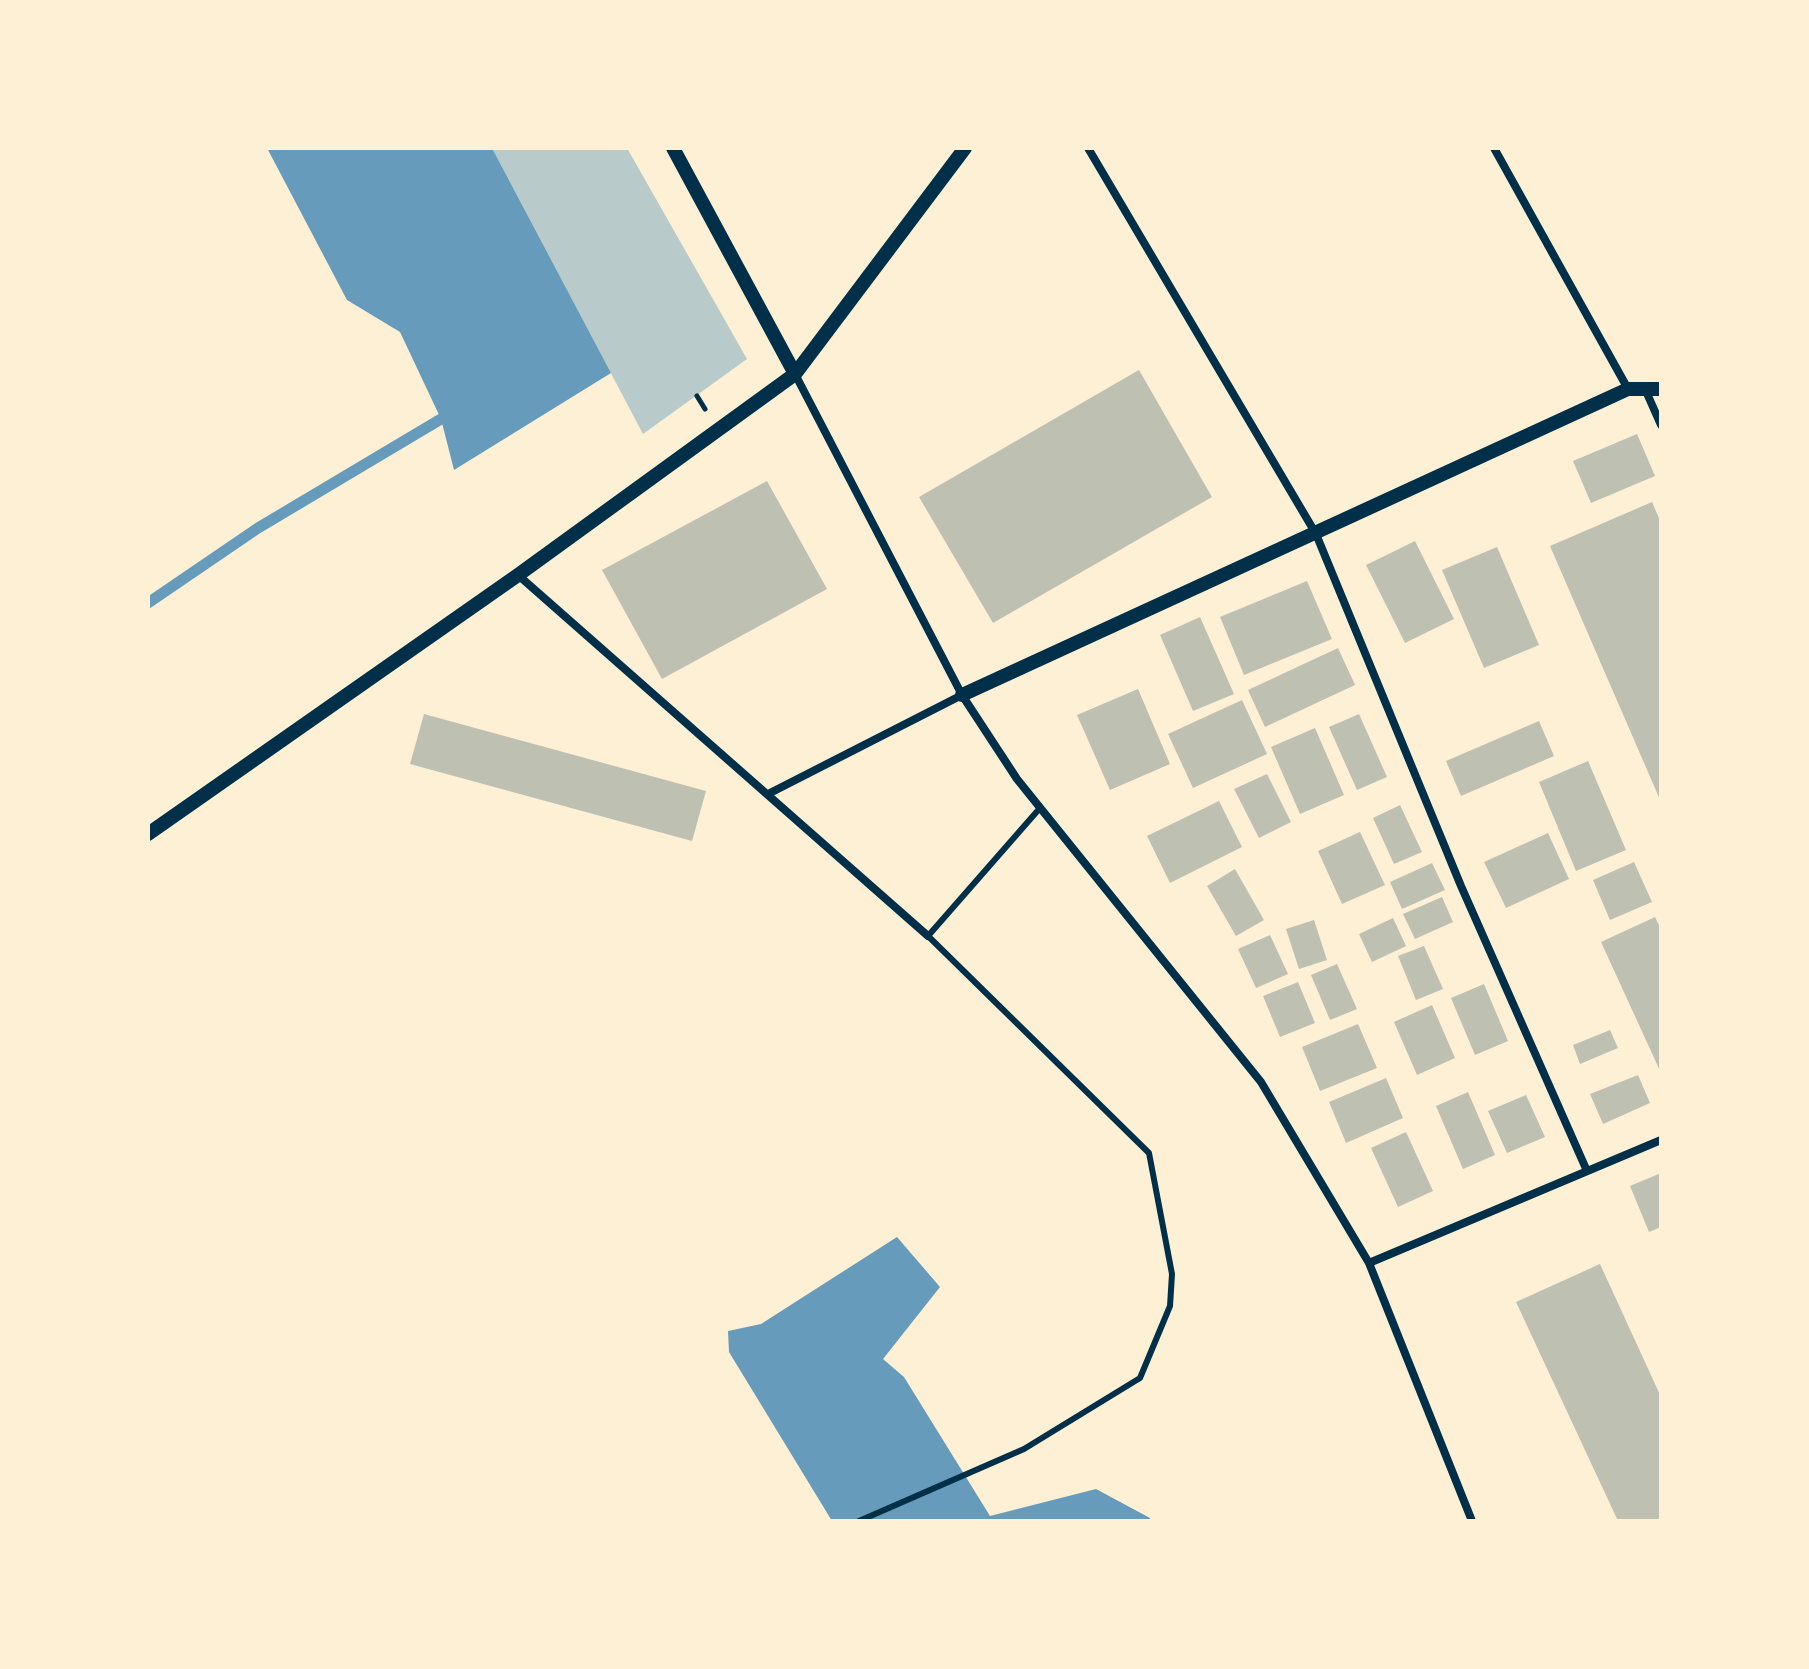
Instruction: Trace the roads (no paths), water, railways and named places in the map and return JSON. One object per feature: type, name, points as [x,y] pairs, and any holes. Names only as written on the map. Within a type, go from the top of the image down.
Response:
[{"type":"street","points":[[673,148],[962,695],[1017,779],[1261,1082],[1369,1263],[1472,1521]]},
{"type":"street","points":[[148,834],[518,575],[795,374],[965,148]]},
{"type":"street","points":[[1088,148],[1316,534],[1461,886],[1587,1171]]},
{"type":"street","points":[[1494,148],[1628,389]]},
{"type":"street","points":[[768,794],[962,695],[1628,389],[1661,389]]},
{"type":"street","points":[[1645,389],[1661,425]]},
{"type":"street","points":[[518,575],[928,936]]},
{"type":"street","points":[[1369,1263],[1661,1140]]},
{"type":"lane","points":[[859,1521],[1024,1449],[1140,1378],[1170,1306],[1172,1274],[1149,1153],[928,936],[1040,808]]},
{"type":"water","points":[[267,148],[492,148],[611,373],[454,470],[441,419],[400,332],[347,300]]},
{"type":"water","points":[[897,1237],[940,1287],[883,1359],[904,1377],[990,1516],[1096,1489],[1150,1518],[1149,1521],[832,1521],[729,1352],[728,1331],[761,1324]]},
{"type":"waterway","points":[[148,603],[258,528],[441,419]]}]
